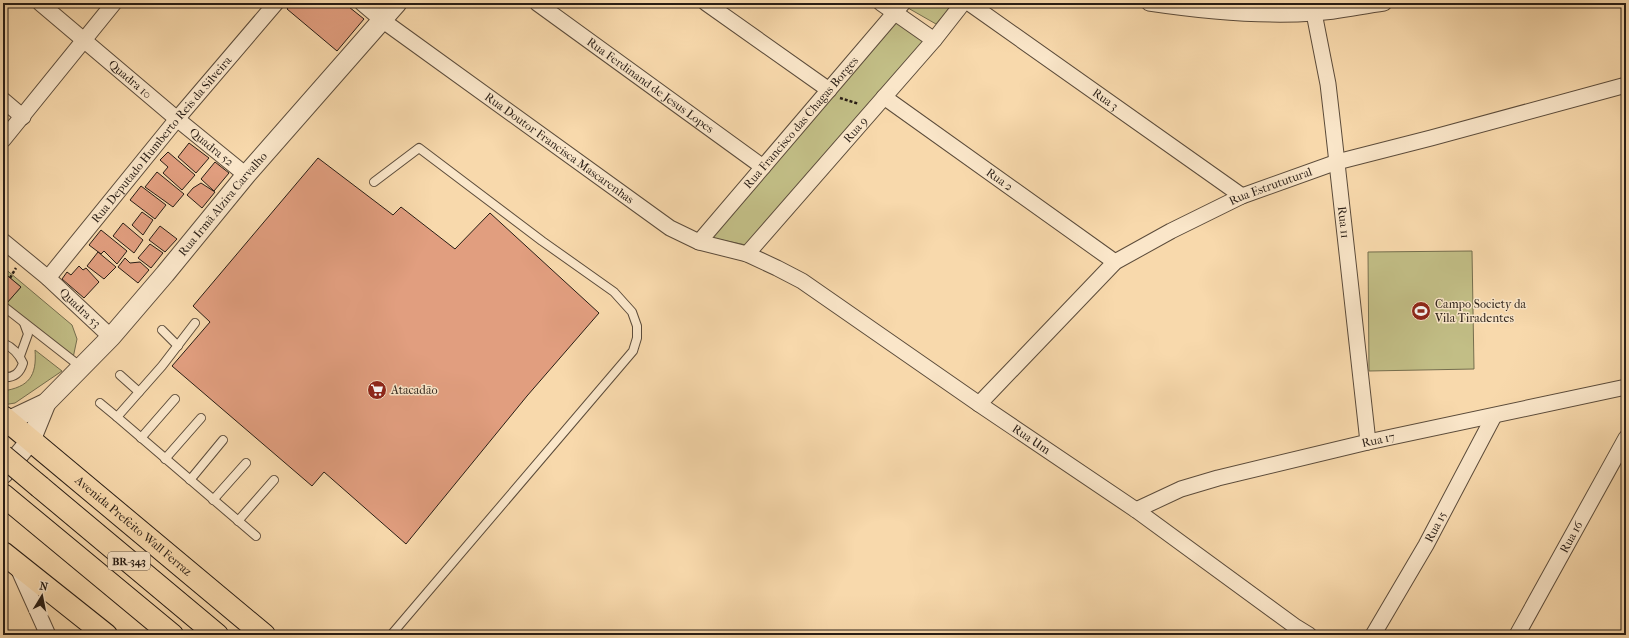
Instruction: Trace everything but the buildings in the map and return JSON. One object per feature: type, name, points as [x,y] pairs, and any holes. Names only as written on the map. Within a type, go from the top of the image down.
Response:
[{"type":"main road","name":"Avenida Prefeito Wall Ferraz","points":[[5,422],[32,440],[264,635]]},
{"type":"main road","name":"BR-343","points":[[3,456],[217,635]]},
{"type":"main road","name":"BR-343","points":[[10,501],[172,635]]},
{"type":"main road","points":[[9,558],[106,635]]},
{"type":"street","name":"Quadra 10","points":[[40,3],[177,119]]},
{"type":"street","points":[[3,140],[114,3]]},
{"type":"street","name":"Rua Deputado Humberto Reis da Silveira","points":[[48,278],[177,119],[276,3]]},
{"type":"street","points":[[362,3],[382,20]]},
{"type":"street","name":"Rua Irmã Alzira Carvalho","points":[[5,422],[46,403],[111,337],[246,175],[397,3]]},
{"type":"street","name":"Rua Ferdinand de Jesus Lopes","points":[[537,3],[763,167]]},
{"type":"street","points":[[706,3],[829,90]]},
{"type":"street","points":[[881,3],[898,8],[934,40]]},
{"type":"street","name":"Rua 9","points":[[747,254],[934,40],[963,3]]},
{"type":"street","name":"Rua 3","points":[[969,3],[1242,196]]},
{"type":"street","points":[[1149,3],[1254,14],[1384,3]]},
{"type":"street","name":"Rua Francisco das Chagas Borges","points":[[699,242],[898,8]]},
{"type":"street","name":"Rua 11","points":[[1313,8],[1328,84],[1368,442]]},
{"type":"street","name":"Rua Doutor Francisca Mascarenhas","points":[[382,20],[657,220],[699,242],[747,254]]},
{"type":"street","name":"Rua Estrututural","points":[[979,404],[1115,262],[1171,231],[1242,196],[1337,162],[1626,85]]},
{"type":"street","points":[[3,100],[23,117]]},
{"type":"street","name":"Rua 2","points":[[880,102],[1115,262]]},
{"type":"street","name":"Quadra 52","points":[[177,119],[246,175]]},
{"type":"street","name":"Quadra 53","points":[[3,241],[48,278],[111,337]]},
{"type":"street","name":"Rua Um","points":[[747,254],[802,281],[979,404],[1136,510],[1292,631],[1309,635]]},
{"type":"street","name":"Rua 17","points":[[1136,510],[1181,489],[1218,478],[1368,442],[1626,387]]},
{"type":"street","name":"Rua Irmã Alzira Carvalho","points":[[3,474],[32,440],[46,403]]},
{"type":"street","name":"Rua 15","points":[[1373,635],[1426,544],[1494,416]]},
{"type":"street","name":"Rua 16","points":[[1517,635],[1626,438]]},
{"type":"street","points":[[9,558],[48,635]]},
{"type":"lane","points":[[374,182],[419,148],[542,241],[614,292],[632,312],[637,326],[637,338],[633,351],[391,635]]},
{"type":"lane","points":[[3,306],[81,367]]},
{"type":"lane","points":[[20,356],[28,334],[24,323]]},
{"type":"lane","points":[[117,417],[178,346],[195,323]]},
{"type":"lane","points":[[162,330],[178,346]]},
{"type":"lane","points":[[3,343],[9,346],[20,356],[23,363],[21,369],[15,375],[3,377]]},
{"type":"lane","points":[[120,375],[139,392]]},
{"type":"lane","points":[[141,438],[175,399]]},
{"type":"lane","points":[[100,403],[256,536]]},
{"type":"lane","points":[[165,458],[201,418]]},
{"type":"lane","points":[[190,480],[223,440]]},
{"type":"lane","points":[[213,500],[246,463]]},
{"type":"lane","points":[[238,521],[274,480]]},
{"type":"path","points":[[829,90],[837,94],[840,99],[880,102]]},
{"type":"shaded area","points":[[912,3],[954,3],[936,24],[908,8]]},
{"type":"shaded area","points":[[895,21],[927,43],[751,246],[712,238]]},
{"type":"shaded area","name":"Campo Society da Vila Tiradentes","points":[[1472,251],[1474,369],[1369,371],[1368,252]]},
{"type":"shaded area","points":[[3,267],[72,325],[77,339],[73,358],[6,304],[21,287],[3,272]]},
{"type":"shaded area","points":[[35,350],[62,371],[15,403],[3,405],[3,391],[19,387],[30,379],[33,373]]},
{"type":"place","name":"Campo Society da Vila Tiradentes","points":[[1421,311]]},
{"type":"place","name":"Atacadão","points":[[377,390]]}]
